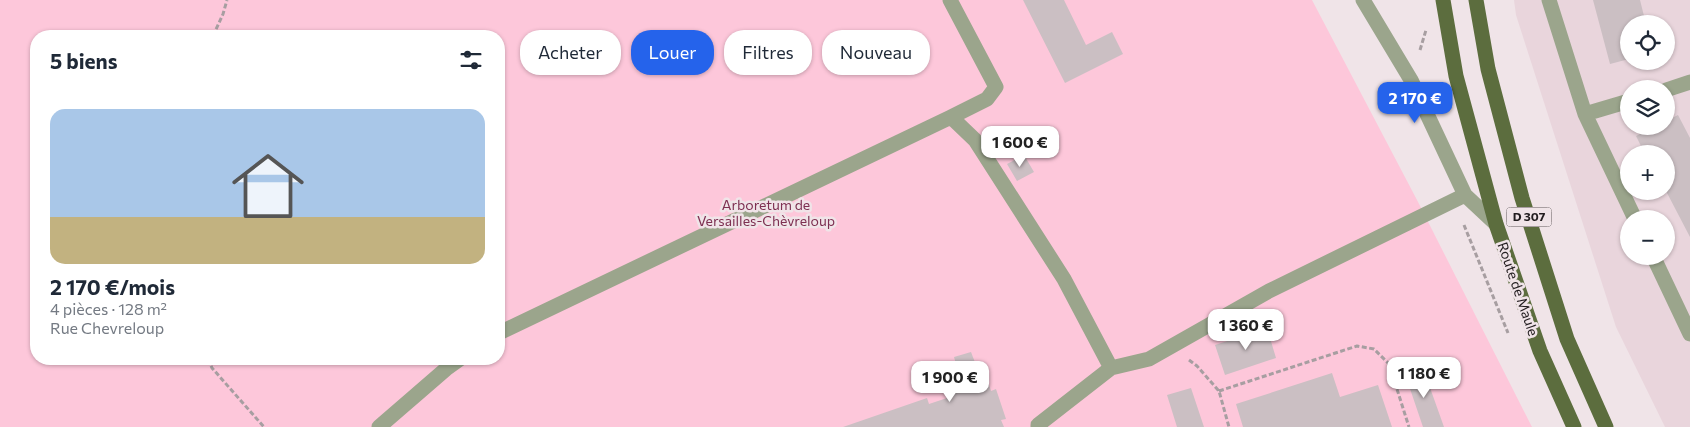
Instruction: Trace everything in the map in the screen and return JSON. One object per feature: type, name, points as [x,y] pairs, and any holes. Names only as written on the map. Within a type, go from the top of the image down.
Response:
[{"type":"main road","name":"Route de Maule","points":[[1443,0],[1456,76],[1496,224],[1540,351],[1574,427]]},
{"type":"main road","name":"D 307","points":[[1476,0],[1488,69],[1522,198],[1567,339],[1606,427]]},
{"type":"street","points":[[505,330],[987,100],[996,87],[950,0]]},
{"type":"street","points":[[1363,0],[1411,80],[1466,196],[1496,224]]},
{"type":"street","points":[[1549,0],[1585,114],[1631,210]]},
{"type":"street","points":[[1675,87],[1690,82]]},
{"type":"street","points":[[1585,114],[1620,104]]},
{"type":"street","points":[[951,116],[975,140],[1064,279],[1111,368]]},
{"type":"street","points":[[1038,427],[1059,408],[1111,368],[1149,359],[1269,292],[1466,196]]},
{"type":"street","points":[[1657,265],[1690,334]]},
{"type":"street","points":[[380,427],[452,365]]},
{"type":"path","points":[[216,30],[224,14],[227,0]]},
{"type":"path","points":[[1219,391],[1357,346],[1374,349],[1389,364],[1409,427]]},
{"type":"path","points":[[1170,347],[1197,366],[1219,391],[1229,427]]},
{"type":"path","points":[[211,365],[264,427]]},
{"type":"shaded area","points":[[1514,0],[1690,0],[1690,427],[1665,427],[1616,327],[1516,15]]},
{"type":"green space","name":"Arboretum de Versailles-Chèvreloup","points":[[0,0],[1312,0],[1417,200],[1532,427],[0,427]]},
{"type":"building","points":[[1023,0],[1064,0],[1086,45],[1112,32],[1123,54],[1065,83]]},
{"type":"building","points":[[1593,0],[1640,0],[1644,15],[1620,15],[1620,61],[1610,64]]},
{"type":"building","points":[[1678,115],[1690,138],[1690,237],[1671,200],[1675,200],[1675,145],[1640,145],[1636,136],[1675,135],[1675,116]]},
{"type":"building","points":[[1024,155],[1034,172],[1017,181],[1007,164]]},
{"type":"building","points":[[1267,328],[1276,358],[1225,375],[1215,345]]},
{"type":"building","points":[[971,352],[976,365],[982,363],[991,391],[996,389],[1006,419],[1001,420],[1004,427],[843,427],[927,398],[929,404],[950,397],[940,369],[956,364],[954,357]]},
{"type":"building","points":[[1423,368],[1444,427],[1423,427],[1405,374]]},
{"type":"building","points":[[1332,373],[1340,397],[1378,385],[1392,427],[1243,427],[1236,404]]},
{"type":"building","points":[[1191,388],[1204,427],[1177,427],[1167,395]]}]
